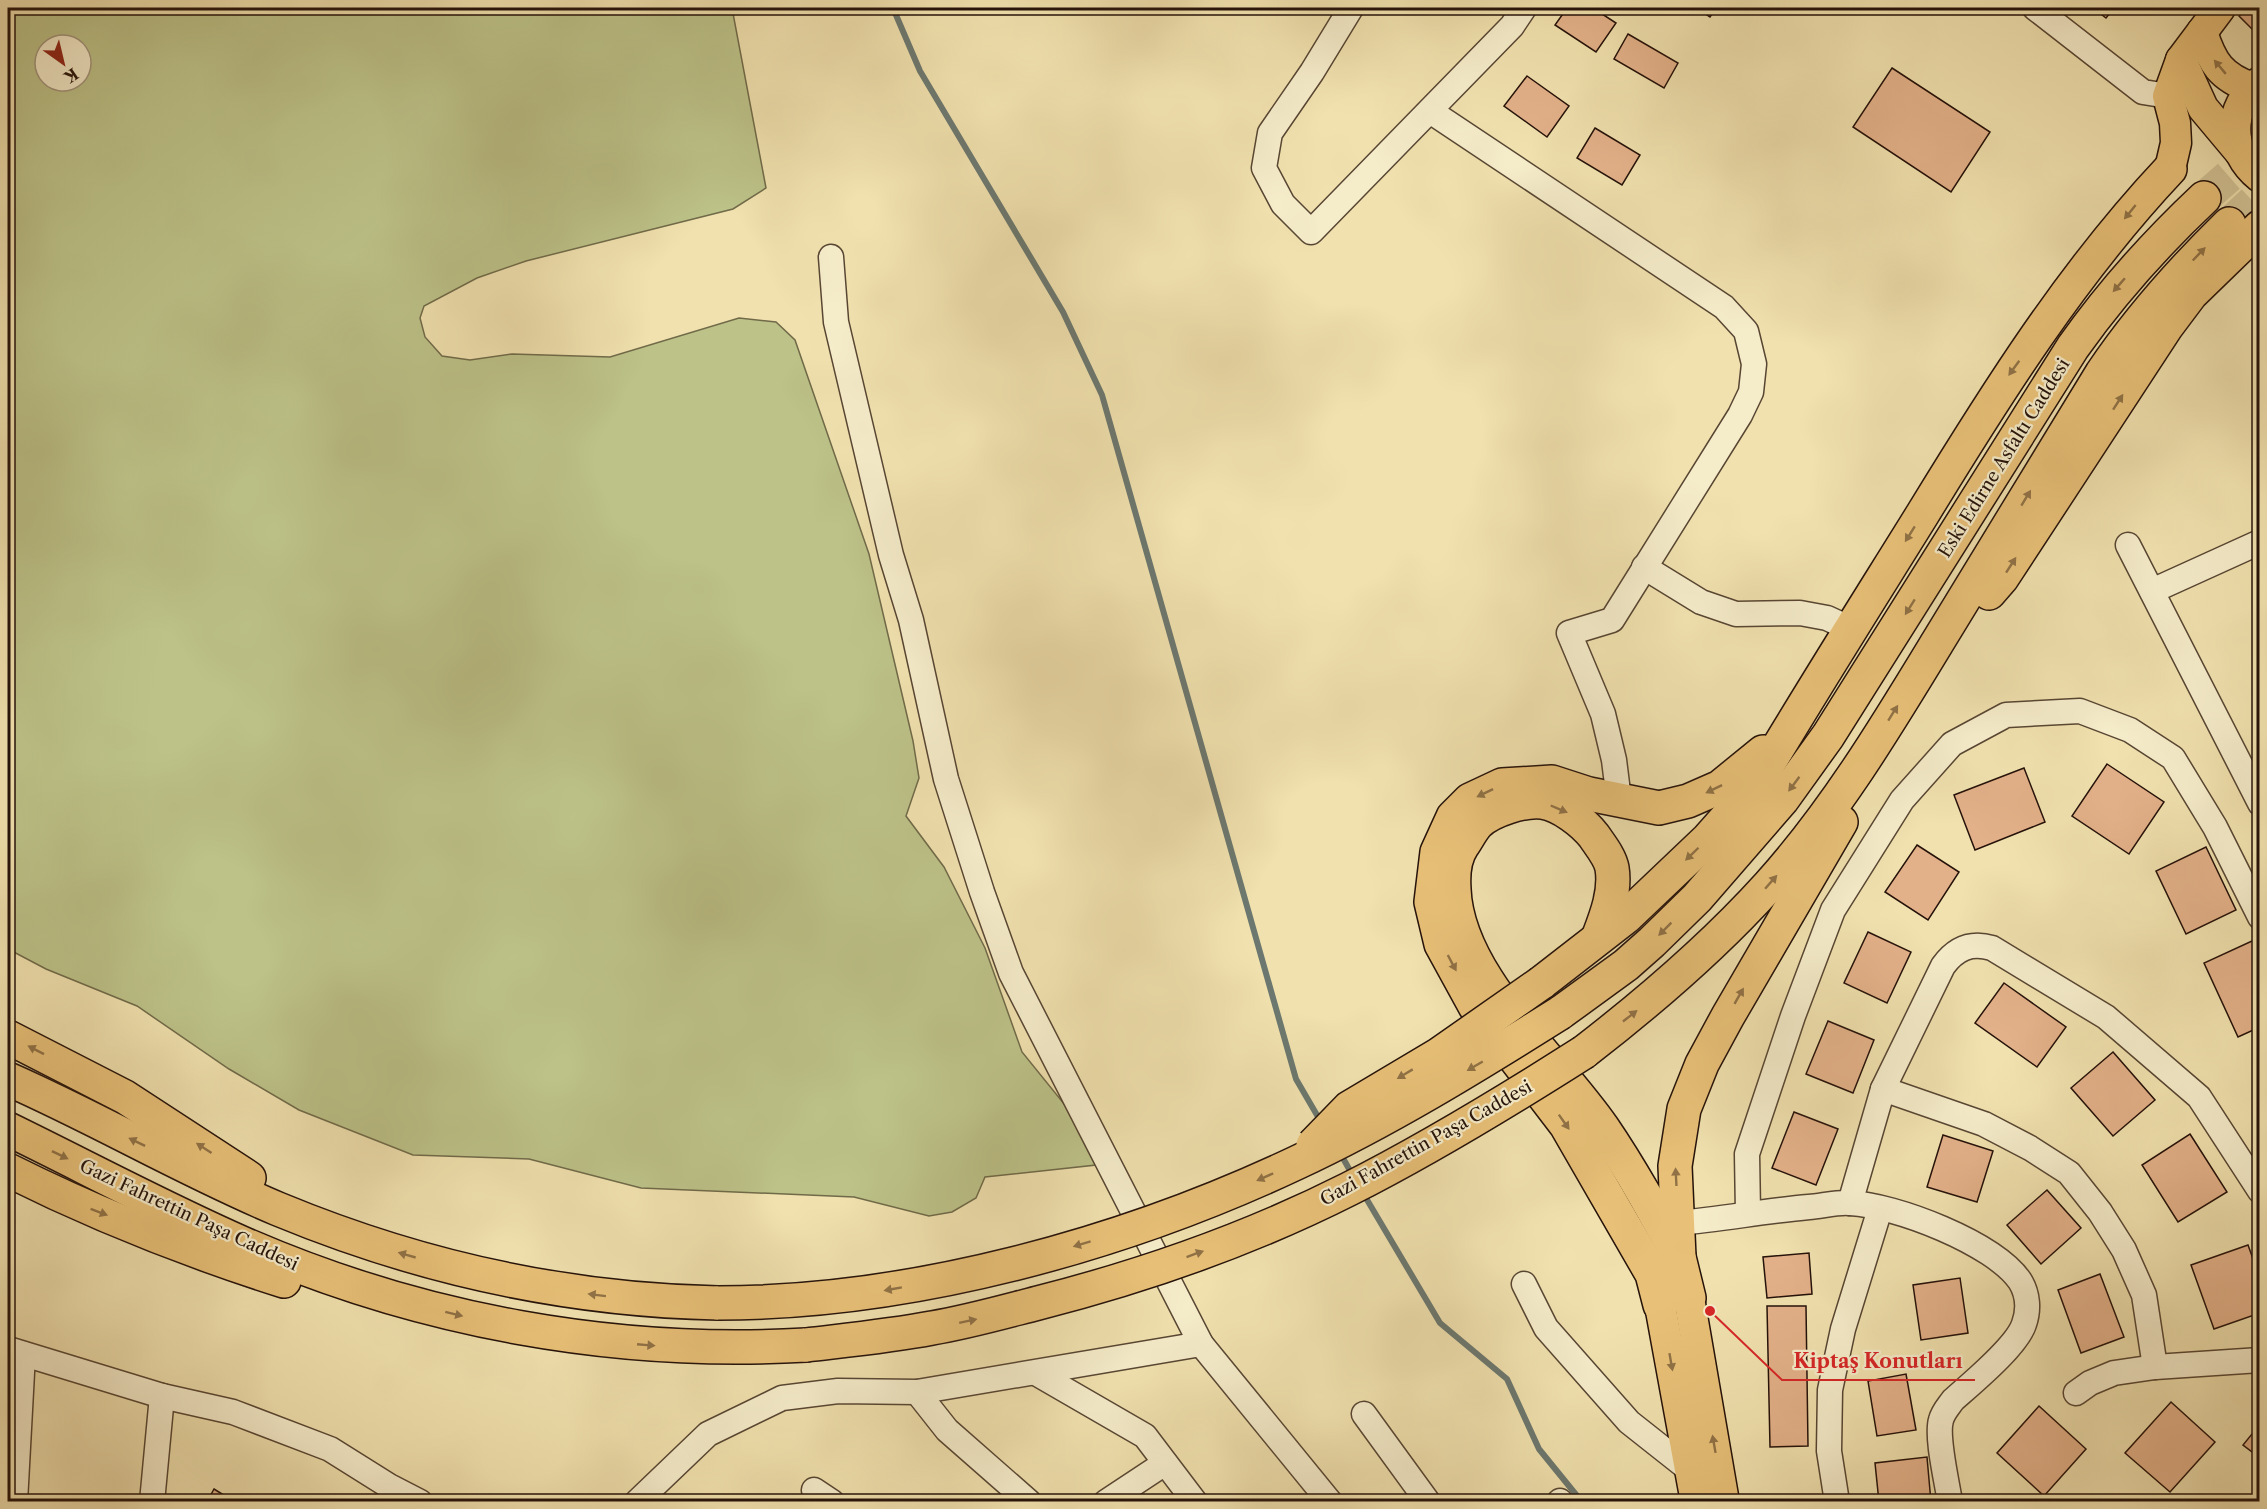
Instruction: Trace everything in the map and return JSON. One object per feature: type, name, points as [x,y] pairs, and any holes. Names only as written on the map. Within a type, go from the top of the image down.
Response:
[{"type":"highway","points":[[8,1079],[214,1180],[277,1209],[364,1243],[452,1268],[518,1283],[634,1299],[764,1303],[853,1296],[974,1272],[1074,1246],[1150,1222],[1233,1191],[1295,1164],[1349,1108],[1438,1055],[1541,983],[1626,917],[1708,839],[1755,786],[2003,383],[2092,260],[2134,207],[2170,169]]},
{"type":"highway","name":"Eski Edirne Asfaltı Caddesi","points":[[1295,1164],[1486,1060],[1560,1012],[1626,965],[1696,898],[1782,800],[1828,736],[2080,338],[2106,301],[2140,261],[2204,198]]},
{"type":"highway","points":[[1674,1301],[1679,1257],[1675,1166],[1684,1109],[1698,1073],[1728,1016],[1840,825],[1860,781],[1868,753],[2125,339],[2176,278],[2244,225]]},
{"type":"highway","points":[[1674,1301],[1652,1274],[1566,1125],[1475,1006],[1441,944],[1431,902],[1437,852],[1453,817],[1470,800],[1502,785],[1552,782],[1659,808],[1688,801],[1720,787],[1748,766],[1791,726]]},
{"type":"highway","name":"Gazi Fahrettin Paşa Caddesi","points":[[8,1129],[245,1244],[322,1274],[412,1303],[533,1330],[624,1343],[722,1348],[806,1345],[933,1328],[1124,1279],[1277,1222],[1348,1189],[1468,1123],[1584,1052],[1639,1010],[1687,968],[1770,884],[1868,753]]},
{"type":"highway","points":[[1598,938],[1608,912],[1612,867],[1603,848],[1589,830],[1571,815],[1542,802],[1505,807],[1478,823],[1460,850],[1453,874],[1454,899],[1461,929],[1474,961],[1493,989],[1602,1126],[1636,1180],[1679,1257]]},
{"type":"highway","points":[[8,1037],[125,1096],[324,1226]]},
{"type":"highway","points":[[8,1170],[75,1203],[240,1267],[322,1292],[412,1303]]},
{"type":"main road","points":[[2170,169],[2176,142],[2175,123],[2168,96],[2181,60],[2220,8]]},
{"type":"main road","points":[[2202,32],[2218,67],[2234,81],[2241,102],[2235,132],[2239,151],[2249,168],[2259,177]]},
{"type":"main road","points":[[2181,60],[2204,108],[2241,102]]},
{"type":"main road","points":[[2170,169],[2241,102]]},
{"type":"main road","points":[[1674,1301],[1696,1502]]},
{"type":"main road","points":[[1674,1301],[1724,1502]]},
{"type":"street","points":[[1351,8],[1312,72],[1270,133],[1264,168],[1282,204],[1311,232],[1512,26],[1524,8]]},
{"type":"street","points":[[2035,8],[2143,92],[2168,96]]},
{"type":"street","points":[[1430,111],[1724,307],[1746,331],[1754,364],[1751,392],[1740,415],[1612,620],[1569,633],[1604,714],[1614,760],[1619,800]]},
{"type":"street","points":[[831,257],[836,322],[888,544],[911,620],[946,779],[1011,973],[1201,1344],[1330,1502]]},
{"type":"street","points":[[2152,591],[2259,542]]},
{"type":"street","points":[[2128,545],[2259,803]]},
{"type":"street","points":[[1644,567],[1701,602],[1736,614],[1800,613],[1827,618],[1851,629]]},
{"type":"street","points":[[1748,1213],[1747,1154],[1792,1016],[1833,910],[1902,800],[1952,744],[2006,715],[2080,711],[2130,730],[2173,758],[2215,827],[2259,917]]},
{"type":"street","points":[[1850,1203],[1883,1089],[1943,966],[1950,956],[1970,945],[1992,948],[2106,1017],[2199,1097],[2259,1191]]},
{"type":"street","points":[[1883,1089],[1984,1124],[2030,1148],[2069,1173],[2100,1212],[2128,1259],[2144,1295],[2156,1367]]},
{"type":"street","points":[[1678,1222],[1850,1203],[1908,1215],[1979,1246],[2012,1271],[2027,1297],[2028,1312],[2024,1326],[2016,1339],[1953,1400],[1945,1410],[1940,1422],[1939,1435],[1950,1502]]},
{"type":"street","points":[[1837,1502],[1829,1451],[1830,1390],[1843,1329],[1880,1209]]},
{"type":"street","points":[[1524,1284],[1546,1328],[1629,1422],[1691,1471]]},
{"type":"street","points":[[637,1502],[708,1434],[782,1398],[838,1391],[917,1392],[1201,1344]]},
{"type":"street","points":[[15,1502],[15,1351],[162,1396],[233,1412],[330,1449],[420,1502]]},
{"type":"street","points":[[2076,1393],[2090,1383],[2114,1372],[2259,1360]]},
{"type":"street","points":[[1036,1373],[1145,1436],[1195,1502]]},
{"type":"street","points":[[917,1392],[947,1430],[1029,1502]]},
{"type":"street","points":[[152,1502],[162,1396]]},
{"type":"street","points":[[1364,1414],[1428,1502]]},
{"type":"street","points":[[1106,1502],[1165,1462]]},
{"type":"green space","points":[[8,8],[732,8],[766,188],[733,209],[526,261],[477,278],[424,306],[420,318],[425,337],[442,356],[470,360],[512,354],[610,357],[739,318],[776,322],[795,340],[869,554],[913,741],[919,778],[906,816],[944,867],[985,948],[1022,1052],[1086,1131],[1096,1165],[985,1177],[976,1198],[952,1212],[929,1216],[854,1197],[641,1188],[529,1159],[413,1155],[299,1110],[229,1069],[137,1006],[46,969],[8,949]]},
{"type":"building","points":[[1567,8],[1593,8],[1616,23],[1596,52],[1555,25]]},
{"type":"building","points":[[1696,8],[1716,8],[1710,17]]},
{"type":"building","points":[[2093,8],[2114,8],[2106,18]]},
{"type":"building","points":[[2248,8],[2260,8],[2260,37],[2239,16]]},
{"type":"building","points":[[1628,34],[1678,63],[1664,88],[1614,59]]},
{"type":"building","points":[[1892,68],[1990,132],[1951,192],[1853,127]]},
{"type":"building","points":[[1527,76],[1569,106],[1547,137],[1504,106]]},
{"type":"building","points":[[1595,128],[1640,155],[1622,185],[1577,158]]},
{"type":"building","points":[[2107,764],[2164,802],[2129,854],[2072,816]]},
{"type":"building","points":[[2024,768],[2045,822],[1975,850],[1954,795]]},
{"type":"building","points":[[1917,845],[1959,872],[1928,920],[1885,892]]},
{"type":"building","points":[[2206,847],[2236,910],[2186,934],[2156,871]]},
{"type":"building","points":[[1868,932],[1911,952],[1887,1003],[1844,983]]},
{"type":"building","points":[[2252,941],[2260,955],[2260,1027],[2238,1037],[2204,963]]},
{"type":"building","points":[[2004,983],[2066,1027],[2037,1067],[1975,1023]]},
{"type":"building","points":[[1828,1021],[1874,1040],[1853,1093],[1806,1074]]},
{"type":"building","points":[[2113,1052],[2155,1100],[2113,1136],[2071,1088]]},
{"type":"building","points":[[1794,1112],[1838,1129],[1816,1185],[1772,1168]]},
{"type":"building","points":[[2190,1134],[2227,1192],[2178,1222],[2142,1165]]},
{"type":"building","points":[[1943,1135],[1993,1151],[1977,1202],[1927,1187]]},
{"type":"building","points":[[2047,1190],[2081,1228],[2041,1264],[2007,1225]]},
{"type":"building","points":[[2248,1245],[2260,1278],[2260,1313],[2214,1329],[2191,1265]]},
{"type":"building","points":[[1809,1253],[1812,1294],[1767,1298],[1763,1257]]},
{"type":"building","points":[[2100,1274],[2124,1337],[2081,1353],[2058,1290]]},
{"type":"building","points":[[1960,1278],[1968,1333],[1921,1340],[1913,1285]]},
{"type":"building","points":[[1767,1306],[1806,1306],[1808,1446],[1770,1447]]},
{"type":"building","points":[[1906,1374],[1916,1430],[1877,1436],[1868,1381]]},
{"type":"building","points":[[2171,1402],[2215,1442],[2170,1492],[2125,1453]]},
{"type":"building","points":[[2039,1406],[2086,1449],[2044,1496],[1997,1453]]},
{"type":"building","points":[[2260,1424],[2260,1458],[2243,1445]]},
{"type":"building","points":[[1927,1457],[1931,1502],[1879,1502],[1875,1463]]},
{"type":"building","points":[[214,1489],[235,1502],[207,1502]]},
{"type":"waterway","points":[[893,8],[920,71],[1063,312],[1102,395],[1296,1079],[1321,1122]]},
{"type":"waterway","points":[[1339,1151],[1353,1176]]},
{"type":"waterway","points":[[1363,1193],[1440,1323],[1507,1379],[1539,1449],[1582,1502]]},
{"type":"tunnel","points":[[2204,198],[2260,149]]},
{"type":"tunnel","points":[[2229,224],[2260,195]]},
{"type":"place","name":"Kiptaş Konutları","points":[[1710,1311]]}]
